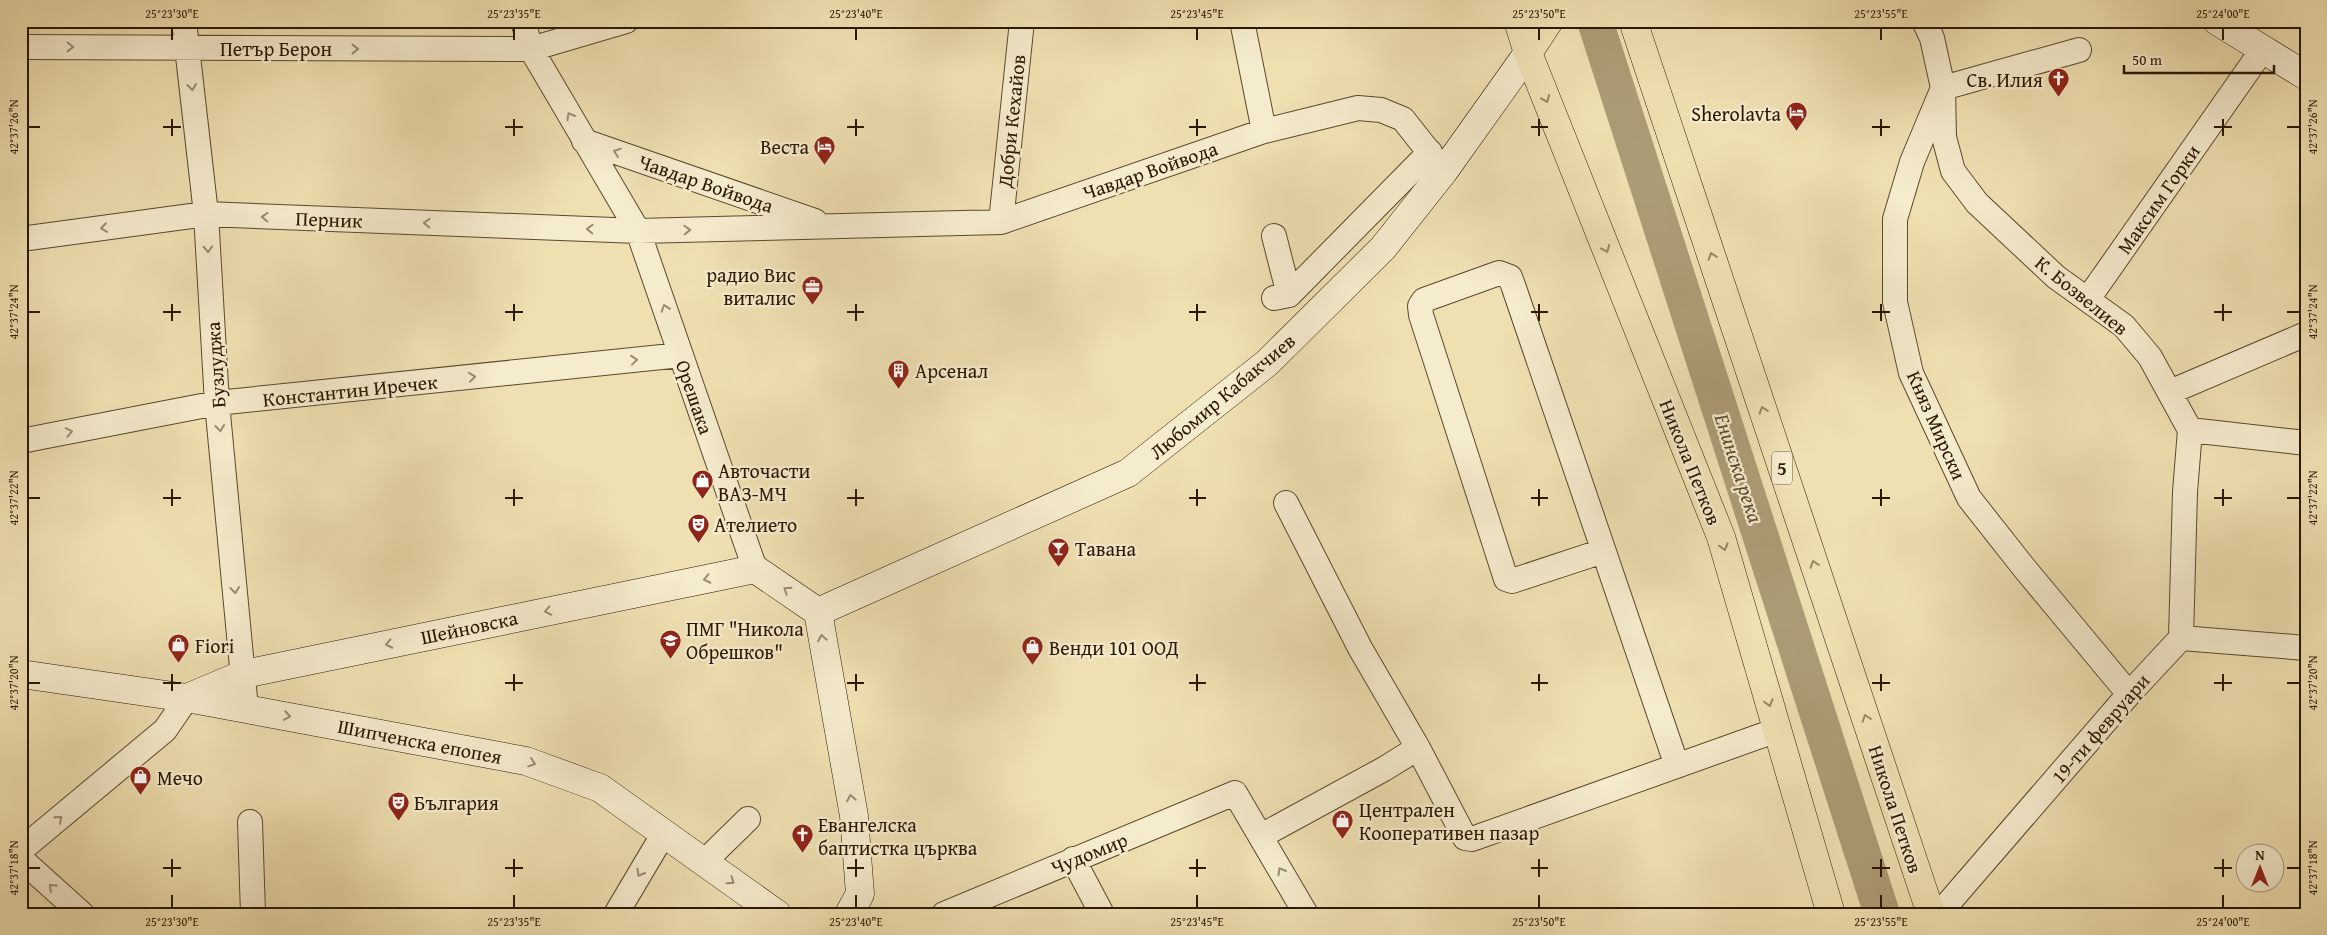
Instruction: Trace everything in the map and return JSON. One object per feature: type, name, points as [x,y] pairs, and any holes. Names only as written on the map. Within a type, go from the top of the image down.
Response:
[{"type":"main road","name":"Никола Петков","points":[[1518,21],[1528,53],[1721,537],[1831,914]]},
{"type":"main road","name":"Никола Петков","points":[[1633,21],[1931,914]]},
{"type":"main road","points":[[2217,21],[2306,76]]},
{"type":"main road","points":[[1528,53],[1549,22]]},
{"type":"main road","name":"Любомир Кабакчиев","points":[[818,612],[1128,473],[1267,363],[1383,248],[1437,161],[1528,53]]},
{"type":"main road","points":[[755,569],[818,612],[854,816],[860,894],[849,914]]},
{"type":"main road","name":"Шейновска","points":[[187,698],[244,674],[755,569]]},
{"type":"main road","name":"Шипченска епопея","points":[[21,674],[187,698],[526,761],[600,788],[777,914]]},
{"type":"street","name":"Бузлуджа","points":[[184,21],[206,214],[217,404],[246,709]]},
{"type":"street","name":"Орешака","points":[[523,21],[531,49],[638,231],[755,569]]},
{"type":"street","name":"Петър Берон","points":[[21,47],[531,49],[626,21]]},
{"type":"street","name":"Добри Кехайов","points":[[1001,222],[1022,21]]},
{"type":"street","points":[[1242,21],[1264,131]]},
{"type":"street","points":[[1924,21],[1932,38],[1943,88],[2079,50]]},
{"type":"street","name":"Максим Горки","points":[[2088,299],[2263,49]]},
{"type":"street","name":"К. Бозвелиев","points":[[1943,88],[1944,137],[1953,171],[1977,203],[2056,277],[2124,326],[2150,357],[2190,430]]},
{"type":"street","name":"Княз Мирски","points":[[1943,88],[1912,162],[1895,219],[1895,302],[1911,373],[1969,498],[2025,569],[2129,694]]},
{"type":"street","name":"Чавдар Войвода","points":[[638,231],[1001,222],[1264,131],[1358,108],[1381,110],[1403,118],[1437,161]]},
{"type":"street","name":"Чавдар Войвода","points":[[584,141],[828,226]]},
{"type":"street","points":[[1274,236],[1281,296],[1437,161]]},
{"type":"street","name":"Перник","points":[[21,239],[206,214],[638,231]]},
{"type":"street","points":[[1604,551],[1512,581],[1506,579],[1421,316],[1420,306],[1424,300],[1499,273],[1510,277],[1604,551],[1676,766]]},
{"type":"street","points":[[2170,392],[2306,334]]},
{"type":"street","name":"Константин Иречек","points":[[21,442],[217,404],[681,355]]},
{"type":"street","points":[[2306,444],[2190,430],[2181,638],[2306,648]]},
{"type":"street","points":[[1286,503],[1360,648],[1418,748],[1465,838],[1472,839],[1777,730]]},
{"type":"street","name":"19-ти февруари","points":[[1939,914],[2129,694],[2181,638]]},
{"type":"street","points":[[21,850],[164,730],[187,698]]},
{"type":"street","points":[[1306,914],[1261,836],[1384,769],[1418,748]]},
{"type":"street","name":"Чудомир","points":[[944,914],[1234,793],[1261,836]]},
{"type":"street","points":[[704,862],[748,819]]},
{"type":"street","points":[[250,822],[253,914]]},
{"type":"street","points":[[616,914],[664,833]]},
{"type":"street","points":[[21,859],[82,914]]},
{"type":"street","points":[[1073,859],[1102,914]]},
{"type":"waterway","name":"Енинска река","points":[[1595,21],[1882,914]]},
{"type":"place","name":"Св. Илия","points":[[2059,98]]},
{"type":"place","name":"Sherolavta","points":[[1797,132]]},
{"type":"place","name":"Веста","points":[[825,165]]},
{"type":"place","name":"радио Вис виталис","points":[[812,305]]},
{"type":"place","name":"Арсенал","points":[[899,389]]},
{"type":"place","name":"Авточасти ВАЗ-МЧ","points":[[702,500]]},
{"type":"place","name":"Ателието","points":[[698,543]]},
{"type":"place","name":"Тавана","points":[[1059,567]]},
{"type":"place","name":"ПМГ \"Никола Обрешков\"","points":[[670,659]]},
{"type":"place","name":"Fiori","points":[[179,664]]},
{"type":"place","name":"Венди 101 ООД","points":[[1033,666]]},
{"type":"place","name":"Мечо","points":[[141,796]]},
{"type":"place","name":"България","points":[[398,821]]},
{"type":"place","name":"Централен Кооперативен пазар","points":[[1343,840]]},
{"type":"place","name":"Евангелска баптистка църква","points":[[802,854]]}]
